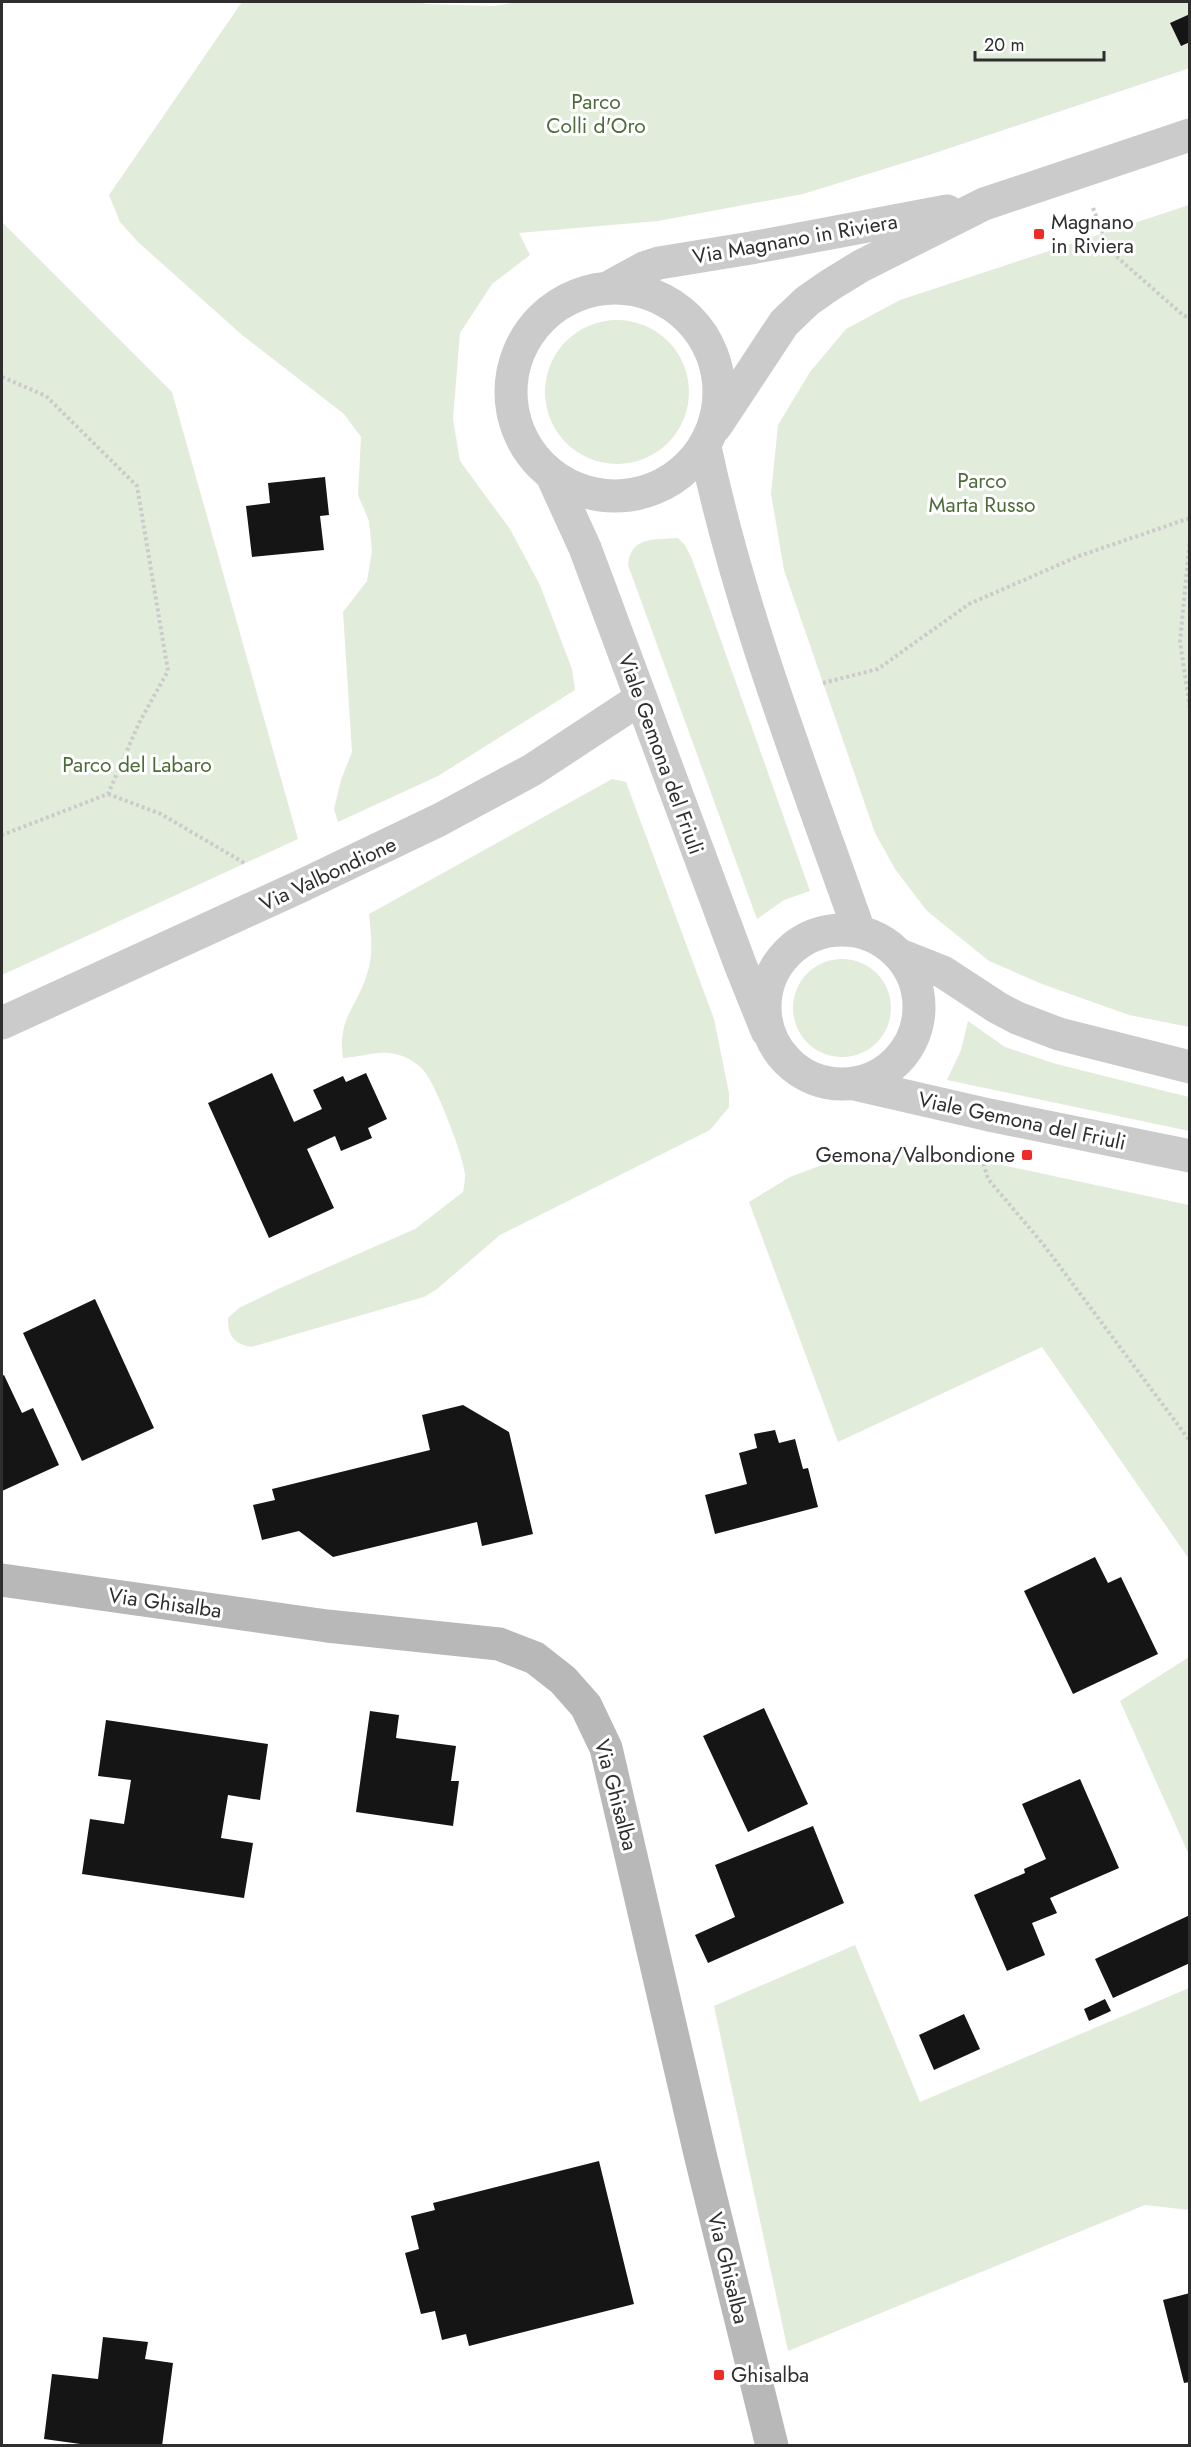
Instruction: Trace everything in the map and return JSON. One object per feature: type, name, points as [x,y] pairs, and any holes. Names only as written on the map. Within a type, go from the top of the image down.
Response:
[{"type":"street","name":"Via Magnano in Riviera","points":[[611,286],[644,268],[659,263],[984,204],[1190,135]]},
{"type":"street","name":"Via Magnano in Riviera","points":[[709,438],[784,323],[807,301],[861,266],[984,204]]},
{"type":"street","points":[[709,438],[694,462],[679,475],[647,492],[630,496],[600,496],[572,488],[553,478],[528,451],[513,417],[510,393],[514,365],[521,345],[560,303],[573,295],[611,286],[638,290],[673,305],[703,336],[712,354],[717,377],[717,400],[709,438],[714,492],[774,688],[859,931]]},
{"type":"street","name":"Viale Gemona del Friuli","points":[[553,478],[585,548],[767,1031]]},
{"type":"street","name":"Via Valbondione","points":[[2,1023],[394,843],[532,770],[640,699]]},
{"type":"street","points":[[831,930],[859,931],[881,939],[900,955],[917,981],[920,1003],[916,1031],[902,1056],[881,1074],[854,1084],[832,1084],[811,1079],[801,1073],[777,1051],[767,1031],[764,1004],[770,978],[784,955],[806,938],[831,930]]},
{"type":"street","points":[[900,955],[943,972],[1017,1018],[1069,1037],[1190,1067]]},
{"type":"street","name":"Viale Gemona del Friuli","points":[[854,1084],[989,1115],[1190,1156]]},
{"type":"street","name":"Via Ghisalba","points":[[2,1580],[327,1626],[499,1644],[526,1654],[546,1665],[577,1695],[597,1726],[606,1748],[701,2158],[772,2445]]},
{"type":"path","points":[[1080,172],[1103,234],[1118,258],[1184,316],[1190,317]]},
{"type":"path","points":[[2,377],[46,396],[137,486],[168,671],[139,723],[108,794]]},
{"type":"path","points":[[824,683],[878,669],[969,604],[1079,556],[1190,518]]},
{"type":"path","points":[[1190,538],[1180,642],[1190,709]]},
{"type":"path","points":[[2,835],[108,794],[161,814],[246,864]]},
{"type":"path","points":[[989,1115],[979,1149],[988,1179],[1043,1244],[1190,1441]]},
{"type":"green space","name":"Parco Colli d'Oro","points":[[242,2],[420,2],[494,6],[518,2],[1189,2],[1190,68],[923,157],[803,194],[658,221],[519,233],[530,255],[492,284],[460,333],[453,419],[460,461],[510,529],[540,585],[572,669],[575,690],[438,776],[338,822],[334,809],[341,780],[352,752],[343,612],[367,581],[372,551],[369,521],[358,495],[361,437],[344,414],[242,335],[138,242],[120,222],[109,195]]},
{"type":"green space","name":"Parco Marta Russo","points":[[1190,205],[1189,1027],[1129,1015],[1042,984],[989,961],[927,911],[895,869],[875,833],[784,570],[771,494],[778,425],[810,372],[846,329],[900,300]]},
{"type":"green space","name":"Parco del Labaro","points":[[2,222],[172,392],[298,839],[2,975]]},
{"type":"green space","points":[[617,320],[644,326],[657,332],[668,341],[677,352],[683,365],[689,392],[683,419],[677,432],[668,443],[657,452],[644,458],[617,464],[590,458],[577,452],[566,443],[557,432],[551,419],[545,392],[551,365],[557,352],[566,341],[577,332],[590,326]]},
{"type":"green space","points":[[678,538],[685,545],[692,559],[810,891],[784,900],[757,919],[628,565],[630,556],[639,544],[645,541]]},
{"type":"green space","points":[[612,779],[626,782],[714,1019],[729,1093],[729,1107],[710,1130],[500,1235],[437,1289],[424,1297],[251,1347],[236,1341],[229,1330],[228,1318],[239,1308],[415,1229],[463,1192],[465,1174],[459,1152],[438,1095],[422,1069],[409,1059],[395,1054],[380,1053],[343,1058],[345,1023],[363,986],[371,959],[369,914]]},
{"type":"green space","points":[[842,959],[861,962],[877,973],[888,989],[891,1008],[888,1027],[877,1043],[861,1054],[842,1057],[823,1054],[807,1043],[796,1027],[793,1008],[796,989],[807,973],[823,962]]},
{"type":"green space","points":[[968,1021],[1005,1047],[1056,1064],[1189,1097],[1189,1131],[947,1080],[961,1050]]},
{"type":"green space","points":[[890,1150],[950,1154],[1189,1205],[1189,1559],[1042,1347],[838,1442],[749,1202],[790,1177],[830,1162]]},
{"type":"green space","points":[[1189,1657],[1189,1855],[1120,1701]]},
{"type":"green space","points":[[855,1945],[920,2102],[1189,1988],[1189,2210],[1145,2205],[788,2351],[714,2006]]},
{"type":"building","points":[[1190,14],[1190,42],[1181,46],[1170,23]]},
{"type":"building","points":[[325,477],[329,515],[320,516],[324,550],[252,557],[246,506],[270,503],[268,483]]},
{"type":"building","points":[[272,1073],[294,1122],[322,1109],[313,1090],[343,1076],[346,1082],[366,1073],[387,1119],[368,1128],[372,1138],[341,1151],[335,1136],[307,1149],[334,1208],[269,1238],[208,1103]]},
{"type":"building","points":[[95,1299],[154,1428],[82,1461],[23,1333]]},
{"type":"building","points":[[4,1375],[22,1413],[33,1408],[59,1465],[2,1491],[2,1376]]},
{"type":"building","points":[[463,1405],[509,1432],[533,1534],[482,1546],[477,1522],[333,1557],[299,1531],[262,1540],[253,1505],[275,1500],[272,1489],[430,1450],[422,1415]]},
{"type":"building","points":[[775,1430],[779,1443],[795,1439],[803,1469],[808,1468],[818,1507],[715,1534],[705,1495],[747,1484],[739,1453],[757,1448],[754,1434]]},
{"type":"building","points":[[1095,1557],[1108,1583],[1121,1577],[1158,1654],[1073,1694],[1024,1591]]},
{"type":"building","points":[[764,1708],[808,1804],[748,1832],[703,1736]]},
{"type":"building","points":[[370,1711],[399,1715],[396,1738],[456,1746],[451,1781],[459,1781],[453,1826],[356,1812]]},
{"type":"building","points":[[106,1720],[268,1744],[260,1800],[228,1795],[221,1838],[253,1843],[244,1898],[82,1874],[90,1819],[124,1824],[131,1780],[98,1776]]},
{"type":"building","points":[[1080,1779],[1119,1868],[1050,1898],[1057,1913],[1032,1923],[1045,1955],[1007,1971],[974,1895],[1025,1873],[1024,1869],[1046,1859],[1022,1804]]},
{"type":"building","points":[[813,1826],[844,1903],[708,1963],[695,1935],[735,1917],[715,1865]]},
{"type":"building","points":[[1190,1915],[1190,1963],[1113,1998],[1095,1959]]},
{"type":"building","points":[[1105,1999],[1111,2011],[1089,2021],[1084,2009]]},
{"type":"building","points":[[964,2014],[980,2049],[934,2070],[919,2035]]},
{"type":"building","points":[[599,2161],[634,2304],[469,2346],[466,2334],[442,2340],[435,2311],[421,2314],[405,2253],[419,2249],[411,2216],[435,2210],[433,2203]]},
{"type":"building","points":[[1190,2293],[1190,2382],[1184,2383],[1163,2300]]},
{"type":"building","points":[[103,2337],[148,2342],[145,2359],[173,2363],[162,2446],[95,2446],[44,2439],[52,2374],[98,2379]]},
{"type":"place","name":"Magnano in Riviera","points":[[1039,234]]},
{"type":"place","name":"Gemona/Valbondione","points":[[1027,1155]]},
{"type":"place","name":"Ghisalba","points":[[719,2375]]}]
